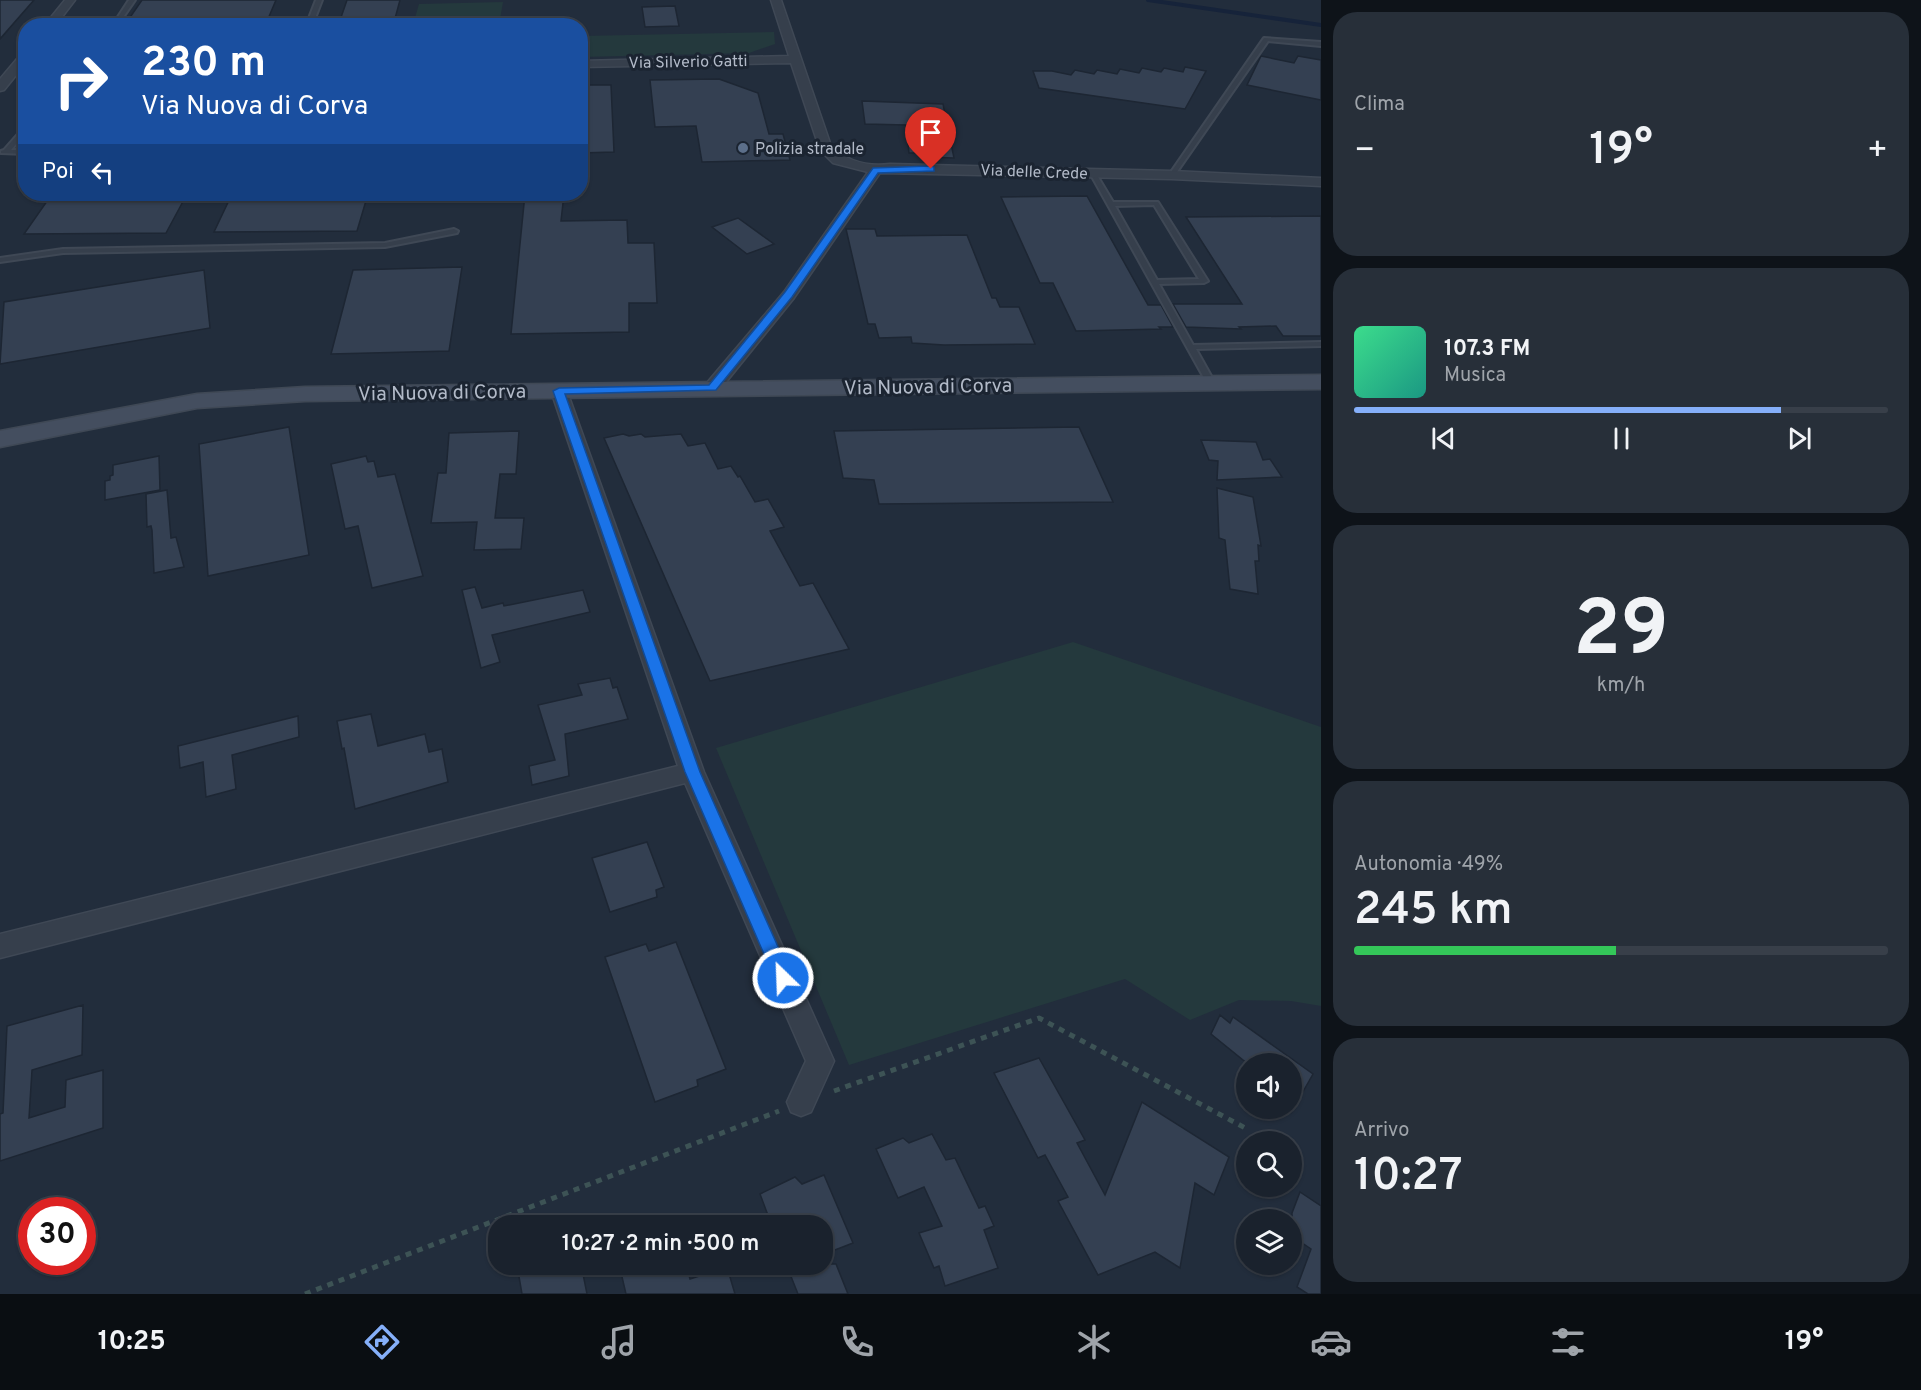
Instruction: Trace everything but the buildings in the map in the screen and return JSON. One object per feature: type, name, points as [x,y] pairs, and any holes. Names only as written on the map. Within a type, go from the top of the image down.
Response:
[{"type":"main road","name":"Via Nuova di Corva","points":[[6,436],[197,401],[305,394],[1321,382]]},
{"type":"street","points":[[56,18],[70,0]]},
{"type":"street","name":"Via delle Crede","points":[[776,0],[825,147],[838,160],[876,170],[890,168],[1172,175],[1321,182]]},
{"type":"street","name":"Via Silverio Gatti","points":[[588,64],[795,59]]},
{"type":"street","points":[[2,81],[18,64]]},
{"type":"street","points":[[2,81],[18,78]]},
{"type":"street","points":[[712,388],[789,295],[876,170]]},
{"type":"street","points":[[559,391],[692,772],[820,1060],[801,1102]]},
{"type":"street","points":[[0,946],[692,772]]},
{"type":"lane","points":[[120,18],[132,0]]},
{"type":"lane","points":[[312,18],[319,0]]},
{"type":"lane","points":[[1172,175],[1266,39],[1321,44]]},
{"type":"lane","points":[[3,152],[18,136]]},
{"type":"lane","points":[[1093,173],[1211,383]]},
{"type":"lane","points":[[1110,204],[1156,203],[1203,281],[1154,282]]},
{"type":"lane","points":[[0,260],[63,251],[385,245],[454,231]]},
{"type":"lane","points":[[1190,347],[1321,344]]},
{"type":"path","points":[[305,1294],[801,1102],[1039,1018],[1249,1130]]},
{"type":"green space","points":[[503,2],[500,18],[415,18],[419,4]]},
{"type":"green space","points":[[774,32],[775,44],[749,53],[588,57],[588,36]]},
{"type":"green space","points":[[1073,642],[1321,727],[1321,1006],[1291,1001],[1239,1000],[1190,1020],[1125,979],[849,1065],[716,748]]},
{"type":"waterway","points":[[1148,0],[1321,25]]},
{"type":"place","name":"Polizia stradale","points":[[743,148]]},
{"type":"route","points":[[783,978],[692,772],[559,391],[712,388],[789,295],[876,170],[931,169]]}]
